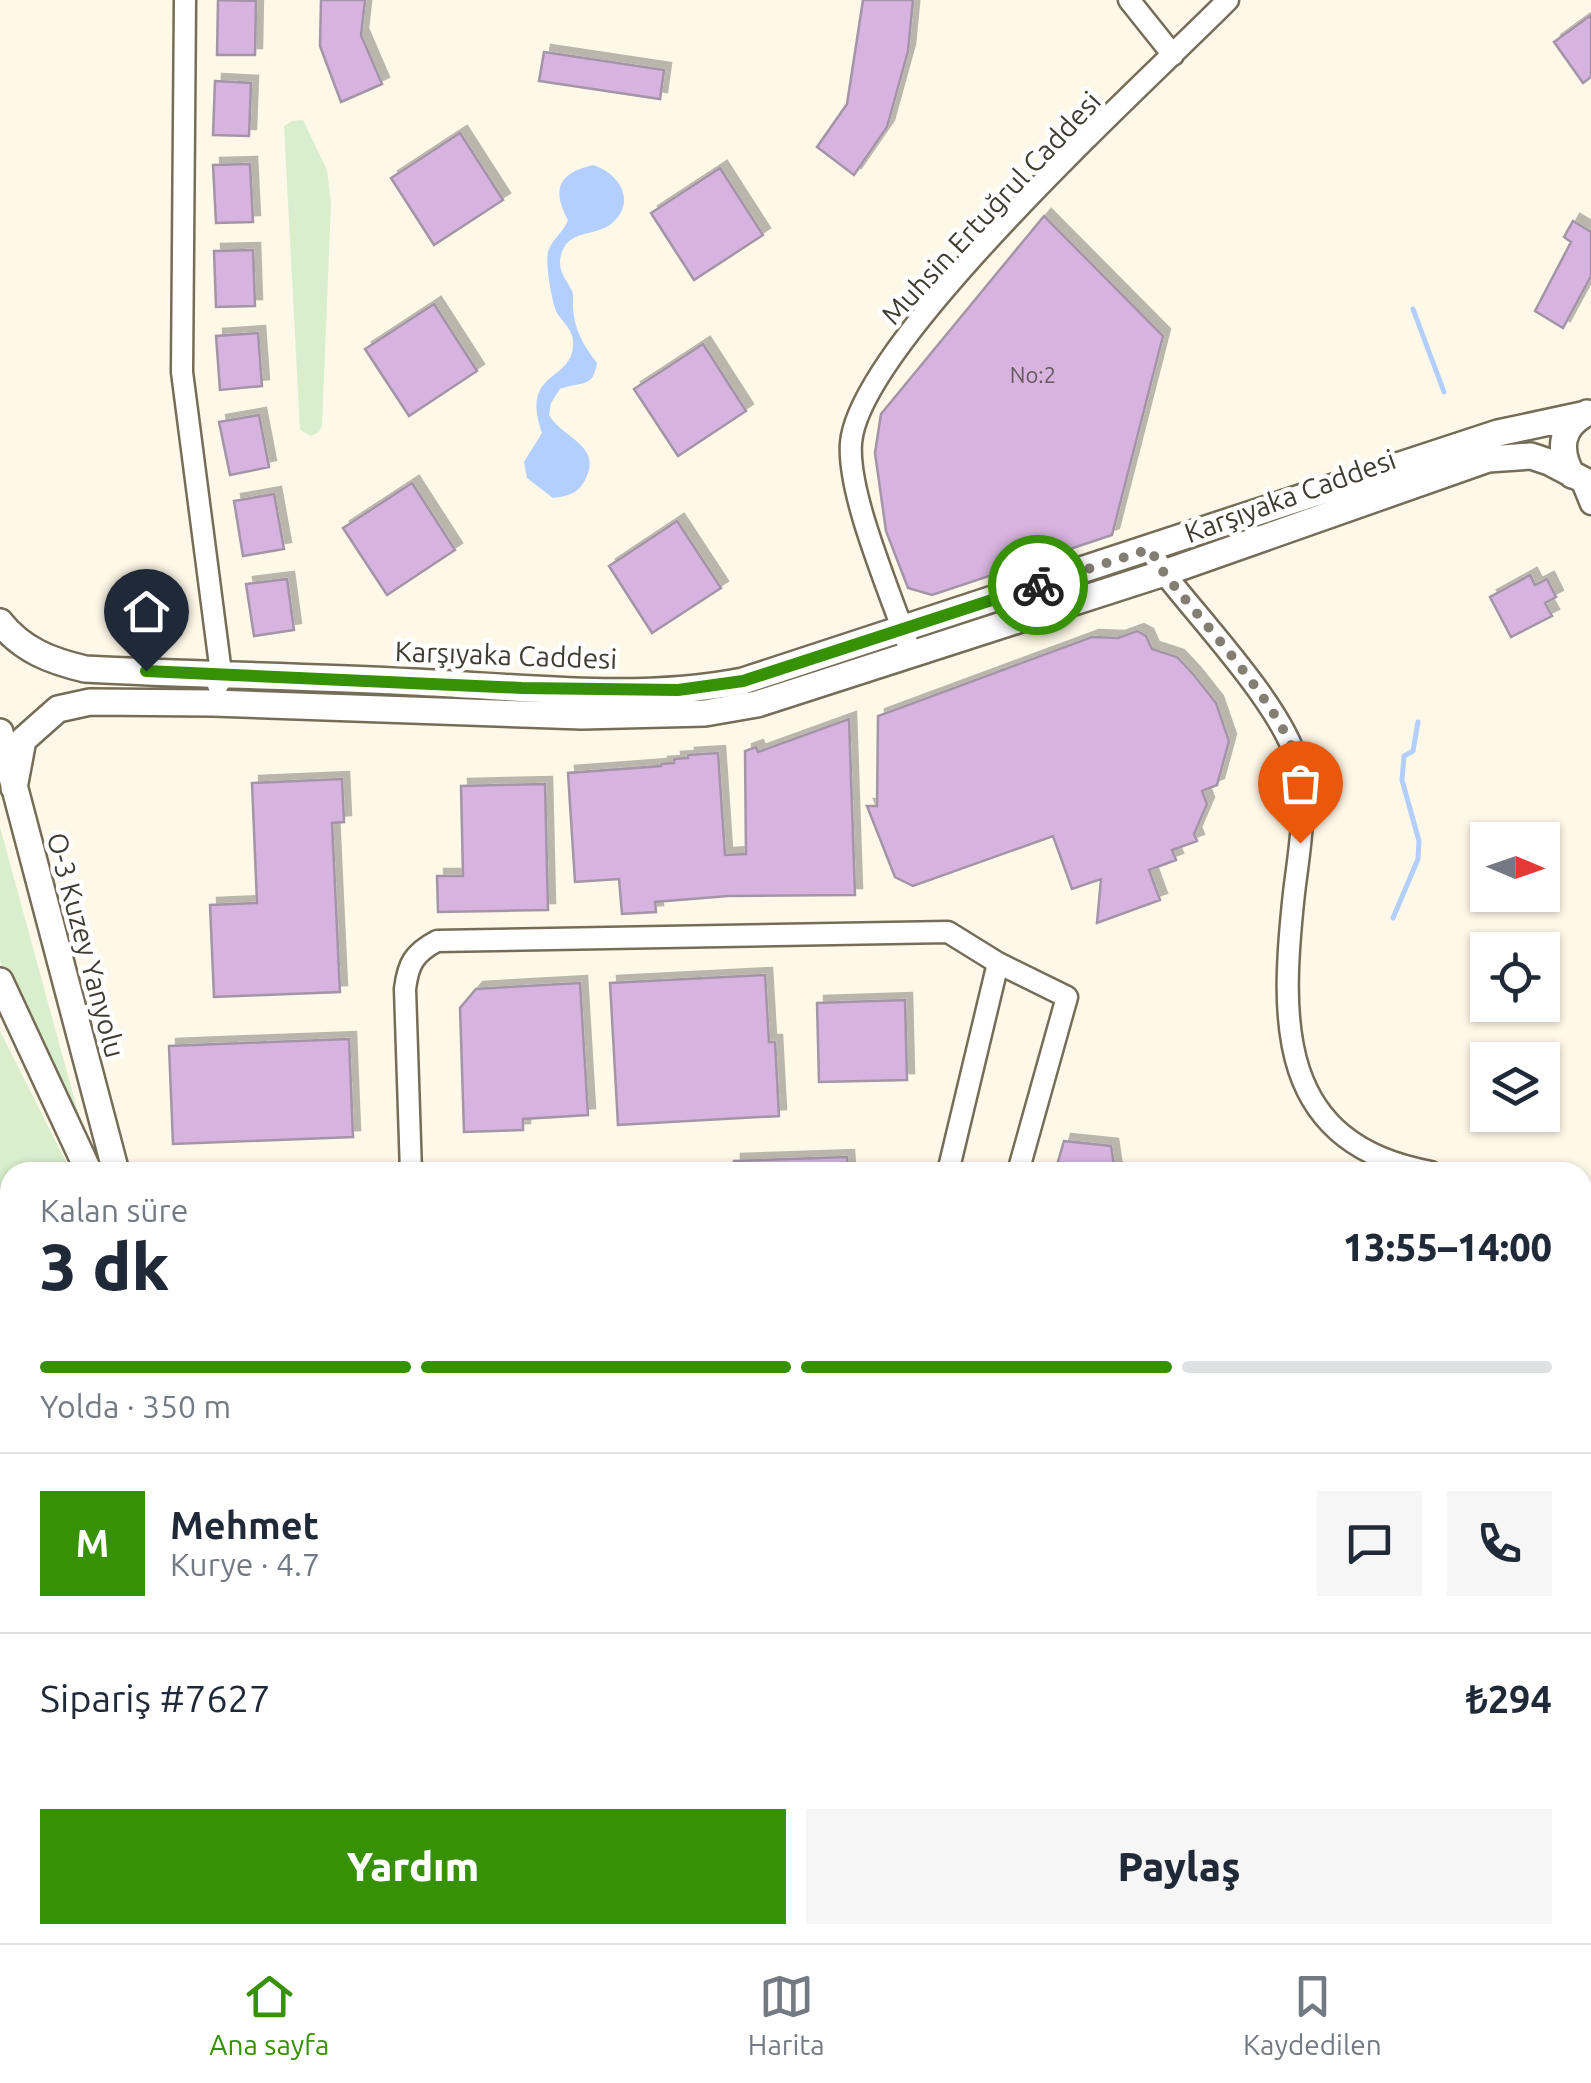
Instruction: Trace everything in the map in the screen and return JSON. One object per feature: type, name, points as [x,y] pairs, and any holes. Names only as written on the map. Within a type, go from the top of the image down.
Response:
[{"type":"main road","name":"Karşıyaka Caddesi","points":[[0,622],[38,655],[85,669],[522,688],[678,690],[743,681],[1498,433],[1586,414]]},
{"type":"main road","points":[[1584,486],[1562,448],[1564,434],[1586,414]]},
{"type":"main road","name":"Karşıyaka Caddesi","points":[[14,788],[23,740],[58,709],[90,702],[213,702],[582,716],[705,713],[757,704],[1164,573],[1488,460],[1531,456],[1584,486]]},
{"type":"main road","name":"O-3 Kuzey Yanyolu","points":[[0,732],[113,1162]]},
{"type":"main road","points":[[0,982],[84,1162]]},
{"type":"street","points":[[186,0],[182,372],[221,672],[213,702]]},
{"type":"street","points":[[1130,0],[1173,55]]},
{"type":"street","name":"Muhsin Ertuğrul Caddesi","points":[[911,654],[852,467],[851,442],[857,418],[880,374],[934,301],[1042,185],[1228,0]]},
{"type":"street","points":[[1150,549],[1164,573],[1270,708],[1297,761],[1303,794],[1288,992],[1296,1066],[1308,1094],[1344,1139],[1387,1162]]},
{"type":"street","points":[[411,1162],[405,989],[408,966],[419,951],[437,941],[948,932],[1067,998],[1021,1162]]},
{"type":"street","points":[[950,1162],[998,962]]},
{"type":"green space","points":[[303,120],[327,170],[331,204],[322,425],[311,436],[300,430],[284,126]]},
{"type":"green space","points":[[0,827],[91,1160],[0,961]]},
{"type":"green space","points":[[0,1031],[66,1162],[0,1162]]},
{"type":"water","points":[[593,165],[617,181],[622,189],[623,207],[611,224],[569,241],[561,255],[561,270],[573,293],[577,330],[597,363],[589,381],[560,389],[551,403],[549,415],[585,450],[590,467],[577,490],[553,498],[527,478],[524,462],[542,433],[537,413],[541,388],[564,366],[573,347],[571,332],[555,308],[547,257],[568,220],[560,199],[561,184],[572,173]]},
{"type":"building","points":[[218,0],[256,1],[255,55],[217,55]]},
{"type":"building","points":[[321,0],[365,0],[361,35],[382,84],[341,102],[320,46]]},
{"type":"building","points":[[863,0],[913,0],[908,51],[887,127],[854,175],[817,147],[847,104]]},
{"type":"building","points":[[1591,15],[1591,77],[1583,83],[1554,42]]},
{"type":"building","points":[[544,52],[664,70],[660,99],[539,81]]},
{"type":"building","points":[[215,81],[251,83],[249,136],[213,135]]},
{"type":"building","points":[[460,133],[503,200],[434,245],[391,178]]},
{"type":"building","points":[[250,164],[253,222],[216,223],[213,165]]},
{"type":"building","points":[[720,168],[763,235],[694,280],[651,213]]},
{"type":"building","points":[[1044,216],[1163,336],[1112,535],[932,595],[908,588],[886,531],[875,453],[881,414]]},
{"type":"building","points":[[1573,221],[1591,232],[1591,276],[1563,328],[1535,311],[1571,242],[1564,237]]},
{"type":"building","points":[[253,250],[255,306],[216,307],[214,251]]},
{"type":"building","points":[[434,304],[477,371],[409,416],[365,349]]},
{"type":"building","points":[[258,333],[262,386],[220,390],[216,336]]},
{"type":"building","points":[[703,344],[746,411],[678,456],[634,389]]},
{"type":"building","points":[[259,415],[269,467],[230,475],[219,422]]},
{"type":"building","points":[[412,483],[455,550],[387,595],[343,528]]},
{"type":"building","points":[[274,494],[284,549],[243,556],[234,501]]},
{"type":"building","points":[[677,521],[721,588],[652,633],[609,566]]},
{"type":"building","points":[[1530,575],[1535,585],[1547,579],[1556,597],[1545,603],[1552,616],[1511,637],[1490,597]]},
{"type":"building","points":[[287,579],[294,630],[254,636],[246,584]]},
{"type":"building","points":[[1137,631],[1146,636],[1152,649],[1177,657],[1193,674],[1216,703],[1229,741],[1217,785],[1202,791],[1207,804],[1194,834],[1197,841],[1172,850],[1176,860],[1149,870],[1160,900],[1097,923],[1101,879],[1072,889],[1053,836],[913,886],[895,877],[867,806],[877,806],[878,716],[1092,637],[1118,638]]},
{"type":"building","points":[[849,719],[855,895],[728,896],[655,902],[656,912],[622,914],[619,879],[575,882],[568,773],[661,766],[688,755],[718,753],[725,855],[746,854],[745,751],[756,747],[758,752]]},
{"type":"building","points":[[342,779],[344,822],[332,823],[340,992],[214,997],[210,905],[257,903],[252,783]]},
{"type":"building","points":[[545,784],[548,910],[438,912],[437,876],[463,876],[461,786]]},
{"type":"building","points":[[765,975],[769,1042],[775,1042],[779,1116],[618,1125],[610,983]]},
{"type":"building","points":[[580,983],[588,1115],[523,1119],[523,1130],[464,1132],[460,1008],[476,989]]},
{"type":"building","points":[[905,1000],[907,1080],[819,1082],[817,1003]]},
{"type":"building","points":[[349,1039],[353,1137],[173,1144],[169,1046]]},
{"type":"building","points":[[1064,1141],[1111,1146],[1113,1162],[1058,1162]]},
{"type":"building","points":[[847,1157],[847,1162],[734,1162]]},
{"type":"waterway","points":[[1413,309],[1444,392]]},
{"type":"waterway","points":[[1393,918],[1418,859],[1419,841],[1402,780],[1404,756],[1413,751],[1418,722]]},
{"type":"way so far","points":[[1038,585],[1150,549],[1164,573],[1270,708],[1286,737],[1297,761],[1303,794],[1300,843]]},
{"type":"route","points":[[146,671],[522,688],[678,690],[743,681],[1038,585]]}]
